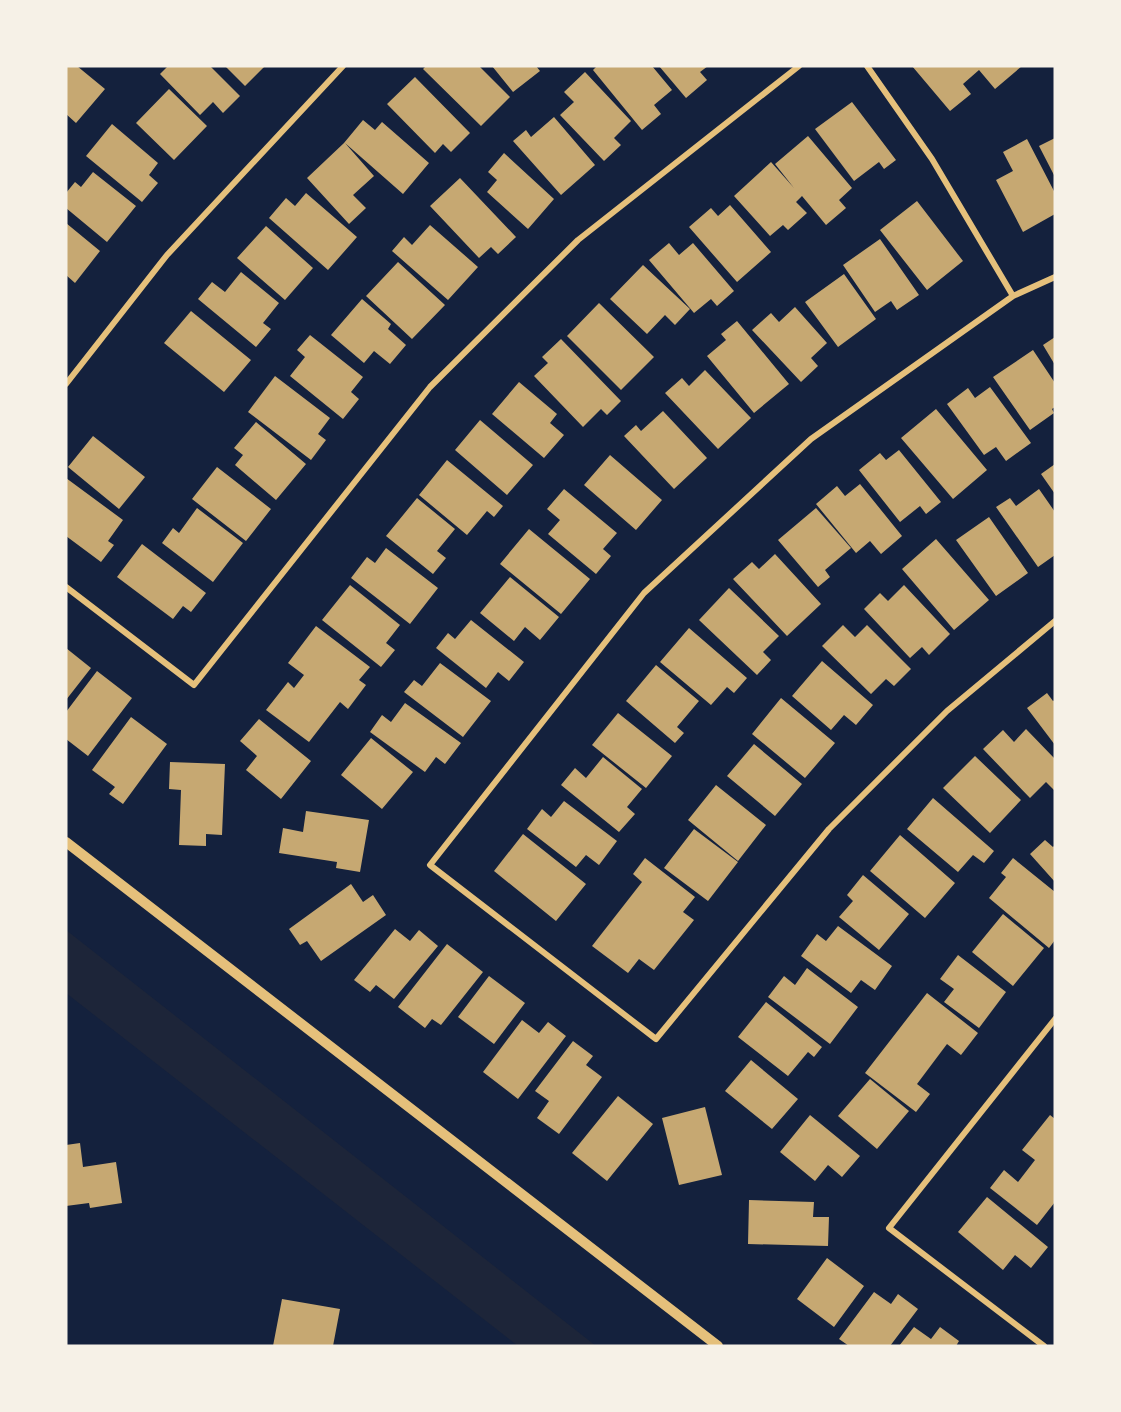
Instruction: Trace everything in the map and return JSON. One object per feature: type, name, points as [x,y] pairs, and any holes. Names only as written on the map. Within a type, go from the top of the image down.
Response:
[{"type":"street","points":[[66,384],[167,255],[343,66]]},
{"type":"street","points":[[66,587],[194,685],[430,387],[578,240],[799,66]]},
{"type":"street","points":[[867,66],[932,159],[1013,296]]},
{"type":"street","points":[[1055,277],[1013,296],[811,439],[644,593],[429,865],[656,1039],[829,829],[947,711],[1055,621]]},
{"type":"street","points":[[66,842],[718,1346]]},
{"type":"street","points":[[1044,1346],[889,1228],[1055,1019]]},
{"type":"shaded area","points":[[66,930],[596,1346],[518,1346],[66,993]]},
{"type":"building","points":[[66,66],[77,66],[105,89],[76,123],[66,114]]},
{"type":"building","points":[[168,66],[210,66],[240,96],[223,113],[213,102],[200,115],[160,74]]},
{"type":"building","points":[[225,66],[265,66],[245,86]]},
{"type":"building","points":[[426,66],[479,66],[510,97],[481,126],[423,69]]},
{"type":"building","points":[[492,66],[536,66],[540,71],[513,92]]},
{"type":"building","points":[[597,66],[652,66],[672,90],[654,105],[661,114],[642,130],[593,70]]},
{"type":"building","points":[[659,66],[708,66],[700,72],[707,80],[686,98]]},
{"type":"building","points":[[912,66],[1022,66],[995,89],[979,70],[963,84],[971,94],[950,111]]},
{"type":"building","points":[[585,72],[631,121],[614,138],[621,145],[604,161],[560,115],[574,102],[564,92]]},
{"type":"building","points":[[415,77],[470,133],[451,152],[443,144],[435,153],[387,104]]},
{"type":"building","points":[[169,89],[207,126],[174,160],[136,123]]},
{"type":"building","points":[[852,102],[896,160],[884,169],[879,162],[854,181],[815,129]]},
{"type":"building","points":[[554,117],[595,165],[561,195],[513,141],[526,130],[531,137]]},
{"type":"building","points":[[363,120],[375,130],[382,122],[429,163],[403,194],[345,143],[374,176],[353,195],[366,208],[349,224],[307,178],[344,143]]},
{"type":"building","points":[[112,124],[158,163],[149,175],[158,183],[142,202],[86,156]]},
{"type":"building","points":[[808,136],[852,188],[839,200],[846,208],[826,225],[802,196],[796,202],[807,213],[788,230],[783,225],[770,236],[734,196],[771,162],[794,188],[775,164]]},
{"type":"building","points":[[1055,138],[1055,177],[1039,146]]},
{"type":"building","points":[[1027,139],[1055,193],[1055,214],[1023,232],[996,180],[1013,171],[1003,152]]},
{"type":"building","points":[[504,153],[554,199],[528,229],[487,192],[497,180],[488,172]]},
{"type":"building","points":[[93,172],[136,206],[107,242],[66,208],[66,193],[75,182],[81,187]]},
{"type":"building","points":[[460,178],[516,237],[498,254],[491,247],[479,258],[430,206]]},
{"type":"building","points":[[306,193],[357,237],[328,270],[269,218],[286,198],[295,206]]},
{"type":"building","points":[[917,201],[963,261],[927,290],[880,230]]},
{"type":"building","points":[[730,205],[771,252],[737,282],[689,227],[711,208],[718,216]]},
{"type":"building","points":[[66,223],[100,251],[75,283],[66,275]]},
{"type":"building","points":[[430,225],[478,267],[448,300],[392,251],[404,237],[412,245]]},
{"type":"building","points":[[266,226],[313,268],[285,300],[237,258]]},
{"type":"building","points":[[880,239],[919,295],[897,310],[891,301],[875,312],[843,265]]},
{"type":"building","points":[[669,243],[679,255],[693,243],[734,291],[717,306],[711,299],[694,313],[649,260]]},
{"type":"building","points":[[398,262],[445,305],[412,339],[366,296]]},
{"type":"building","points":[[643,265],[690,309],[675,325],[665,315],[647,334],[610,299]]},
{"type":"building","points":[[241,272],[279,303],[263,323],[271,329],[256,347],[198,299],[212,282],[225,292]]},
{"type":"building","points":[[844,274],[876,319],[838,347],[805,302]]},
{"type":"building","points":[[362,299],[391,324],[388,329],[406,345],[390,364],[374,351],[364,363],[331,335]]},
{"type":"building","points":[[599,303],[654,357],[621,390],[567,336]]},
{"type":"building","points":[[795,307],[827,343],[811,358],[818,366],[801,382],[752,330],[771,313],[779,322]]},
{"type":"building","points":[[191,311],[251,360],[224,392],[164,343]]},
{"type":"building","points":[[737,321],[789,384],[754,413],[707,356],[726,340],[721,334]]},
{"type":"building","points":[[310,335],[363,377],[351,392],[359,399],[343,419],[290,376],[305,357],[297,350]]},
{"type":"building","points":[[1055,337],[1055,365],[1043,345]]},
{"type":"building","points":[[561,339],[621,401],[607,415],[601,409],[583,427],[534,376],[548,363],[542,357]]},
{"type":"building","points":[[1033,350],[1055,383],[1055,407],[1052,409],[1054,413],[1030,430],[993,377]]},
{"type":"building","points":[[705,370],[751,418],[718,449],[665,393],[682,378],[689,386]]},
{"type":"building","points":[[275,376],[330,418],[318,434],[326,440],[311,460],[248,412]]},
{"type":"building","points":[[519,382],[557,414],[550,423],[564,435],[544,458],[492,414]]},
{"type":"building","points":[[990,387],[1031,443],[1006,461],[996,447],[984,455],[947,404],[968,388],[975,398]]},
{"type":"building","points":[[936,409],[987,470],[953,499],[901,438]]},
{"type":"building","points":[[663,411],[707,458],[674,489],[624,436],[636,425],[641,431]]},
{"type":"building","points":[[480,420],[533,465],[507,495],[455,450]]},
{"type":"building","points":[[256,422],[306,464],[276,500],[235,465],[243,455],[234,448]]},
{"type":"building","points":[[93,436],[145,477],[119,509],[68,467]]},
{"type":"building","points":[[899,450],[941,502],[926,514],[920,506],[900,522],[859,470],[880,453],[886,460]]},
{"type":"building","points":[[610,455],[662,500],[636,530],[584,485]]},
{"type":"building","points":[[447,460],[503,506],[494,517],[487,511],[467,535],[419,495]]},
{"type":"building","points":[[1055,464],[1055,494],[1041,474]]},
{"type":"building","points":[[217,467],[271,509],[246,541],[192,499]]},
{"type":"building","points":[[66,478],[123,520],[108,541],[114,545],[101,562],[66,536]]},
{"type":"building","points":[[860,484],[902,536],[881,554],[870,541],[856,553],[816,504],[837,486],[845,496]]},
{"type":"building","points":[[564,489],[617,533],[603,549],[611,556],[596,574],[548,534],[560,520],[547,509]]},
{"type":"building","points":[[1039,489],[1055,512],[1055,555],[1038,567],[996,507],[1010,498],[1016,506]]},
{"type":"building","points":[[417,498],[455,529],[437,551],[446,558],[433,574],[386,536]]},
{"type":"building","points":[[197,508],[243,543],[213,582],[162,543],[173,528],[179,533]]},
{"type":"building","points":[[816,508],[851,548],[825,570],[830,577],[818,587],[778,540]]},
{"type":"building","points":[[989,517],[1028,573],[996,596],[956,540]]},
{"type":"building","points":[[529,529],[590,579],[561,614],[500,564]]},
{"type":"building","points":[[936,539],[989,600],[954,630],[902,569]]},
{"type":"building","points":[[142,544],[206,593],[191,612],[183,606],[173,619],[117,577]]},
{"type":"building","points":[[386,548],[438,588],[410,624],[351,578],[367,557],[375,563]]},
{"type":"building","points":[[775,554],[821,604],[787,636],[733,579],[752,562],[759,569]]},
{"type":"building","points":[[510,577],[559,617],[540,640],[525,627],[514,641],[480,613]]},
{"type":"building","points":[[350,585],[400,625],[386,643],[395,650],[381,667],[322,620]]},
{"type":"building","points":[[904,585],[950,634],[929,655],[922,647],[910,658],[864,609],[880,593],[888,601]]},
{"type":"building","points":[[729,588],[779,636],[763,652],[771,660],[757,675],[699,620]]},
{"type":"building","points":[[471,620],[524,662],[509,681],[498,672],[486,688],[436,648],[448,633],[455,639]]},
{"type":"building","points":[[843,625],[855,637],[867,625],[911,669],[894,686],[886,679],[871,694],[822,646]]},
{"type":"building","points":[[316,626],[370,667],[359,680],[366,685],[348,709],[340,702],[309,742],[266,710],[288,682],[294,688],[304,675],[288,663]]},
{"type":"building","points":[[689,628],[747,678],[734,693],[727,687],[711,705],[660,662]]},
{"type":"building","points":[[66,648],[91,668],[66,700]]},
{"type":"building","points":[[822,661],[873,705],[856,725],[844,715],[831,730],[792,696]]},
{"type":"building","points":[[440,663],[491,701],[463,737],[404,692],[414,680],[422,686]]},
{"type":"building","points":[[656,665],[699,701],[677,727],[684,733],[675,743],[626,701]]},
{"type":"building","points":[[97,671],[132,698],[88,756],[66,739],[66,712]]},
{"type":"building","points":[[1047,693],[1053,701],[1055,700],[1055,745],[1027,708]]},
{"type":"building","points":[[781,698],[835,743],[805,778],[752,734]]},
{"type":"building","points":[[405,703],[461,743],[445,764],[436,757],[425,772],[370,732],[382,715],[391,722]]},
{"type":"building","points":[[618,713],[672,756],[646,788],[592,745]]},
{"type":"building","points":[[131,717],[167,744],[123,804],[109,794],[115,787],[92,770]]},
{"type":"building","points":[[259,719],[311,761],[281,799],[246,770],[257,756],[240,741]]},
{"type":"building","points":[[1026,729],[1055,759],[1055,791],[1046,782],[1030,798],[983,749],[1003,730],[1014,742]]},
{"type":"building","points":[[371,738],[413,772],[382,809],[341,775]]},
{"type":"building","points":[[754,744],[802,784],[775,816],[727,776]]},
{"type":"building","points":[[975,756],[1021,800],[990,833],[943,788]]},
{"type":"building","points":[[603,757],[642,789],[627,807],[635,814],[619,832],[561,785],[575,768],[586,778]]},
{"type":"building","points":[[170,762],[225,764],[222,835],[206,834],[206,846],[179,845],[181,790],[169,789]]},
{"type":"building","points":[[716,785],[766,825],[738,861],[688,820]]},
{"type":"building","points":[[933,798],[994,851],[984,863],[973,855],[958,872],[907,829]]},
{"type":"building","points":[[564,801],[617,841],[599,865],[586,855],[576,867],[527,829],[542,809],[551,817]]},
{"type":"building","points":[[306,811],[369,820],[360,872],[336,868],[337,862],[279,853],[283,828],[303,832]]},
{"type":"building","points":[[694,829],[738,862],[708,901],[664,868]]},
{"type":"building","points":[[523,834],[586,884],[556,921],[494,871]]},
{"type":"building","points":[[900,835],[955,883],[925,918],[870,871]]},
{"type":"building","points":[[1045,840],[1053,847],[1055,845],[1055,882],[1030,854]]},
{"type":"building","points":[[645,858],[695,897],[683,912],[694,920],[654,970],[639,959],[628,973],[592,946],[642,882],[633,874]]},
{"type":"building","points":[[1013,858],[1055,892],[1055,940],[1049,948],[989,898],[1006,877],[1001,873]]},
{"type":"building","points":[[863,875],[909,914],[879,950],[839,917],[853,901],[847,895]]},
{"type":"building","points":[[351,884],[363,902],[373,895],[386,915],[321,961],[307,941],[300,945],[289,929]]},
{"type":"building","points":[[1003,914],[1044,948],[1013,986],[972,952]]},
{"type":"building","points":[[838,926],[892,966],[875,990],[861,980],[851,993],[801,956],[817,934],[826,941]]},
{"type":"building","points":[[395,929],[410,941],[419,930],[438,946],[394,999],[376,985],[370,992],[354,980]]},
{"type":"building","points":[[447,944],[483,972],[441,1025],[432,1019],[425,1028],[398,1007]]},
{"type":"building","points":[[958,955],[1006,992],[979,1028],[944,1002],[954,989],[940,979]]},
{"type":"building","points":[[807,968],[858,1007],[830,1044],[768,997],[784,976],[795,985]]},
{"type":"building","points":[[489,976],[525,1003],[494,1044],[458,1017]]},
{"type":"building","points":[[927,993],[978,1033],[961,1055],[947,1044],[917,1084],[930,1094],[916,1112],[865,1073]]},
{"type":"building","points":[[766,1002],[822,1047],[814,1057],[808,1052],[788,1076],[738,1037]]},
{"type":"building","points":[[522,1020],[539,1033],[548,1022],[566,1036],[518,1099],[483,1072]]},
{"type":"building","points":[[573,1041],[593,1056],[586,1065],[602,1077],[559,1134],[537,1118],[549,1101],[535,1091]]},
{"type":"building","points":[[751,1060],[798,1099],[772,1129],[725,1091]]},
{"type":"building","points":[[870,1079],[909,1111],[877,1149],[838,1116]]},
{"type":"building","points":[[618,1096],[653,1124],[607,1181],[572,1153]]},
{"type":"building","points":[[705,1107],[722,1175],[679,1185],[662,1118]]},
{"type":"building","points":[[810,1115],[860,1156],[842,1177],[828,1165],[815,1181],[780,1152]]},
{"type":"building","points":[[1050,1115],[1055,1119],[1055,1202],[1037,1225],[990,1188],[1004,1170],[1018,1182],[1035,1160],[1022,1150]]},
{"type":"building","points":[[80,1143],[83,1167],[116,1162],[122,1203],[90,1208],[89,1203],[66,1206],[66,1145]]},
{"type":"building","points":[[987,1197],[1048,1247],[1031,1268],[1015,1255],[1003,1270],[958,1232]]},
{"type":"building","points":[[749,1200],[814,1202],[813,1217],[829,1217],[828,1246],[748,1244]]},
{"type":"building","points":[[827,1258],[864,1286],[834,1327],[797,1299]]},
{"type":"building","points":[[874,1292],[891,1304],[898,1294],[918,1309],[890,1346],[849,1346],[839,1339]]},
{"type":"building","points":[[282,1299],[340,1309],[333,1346],[273,1346]]},
{"type":"building","points":[[914,1327],[931,1339],[940,1327],[959,1341],[956,1346],[899,1346]]}]
